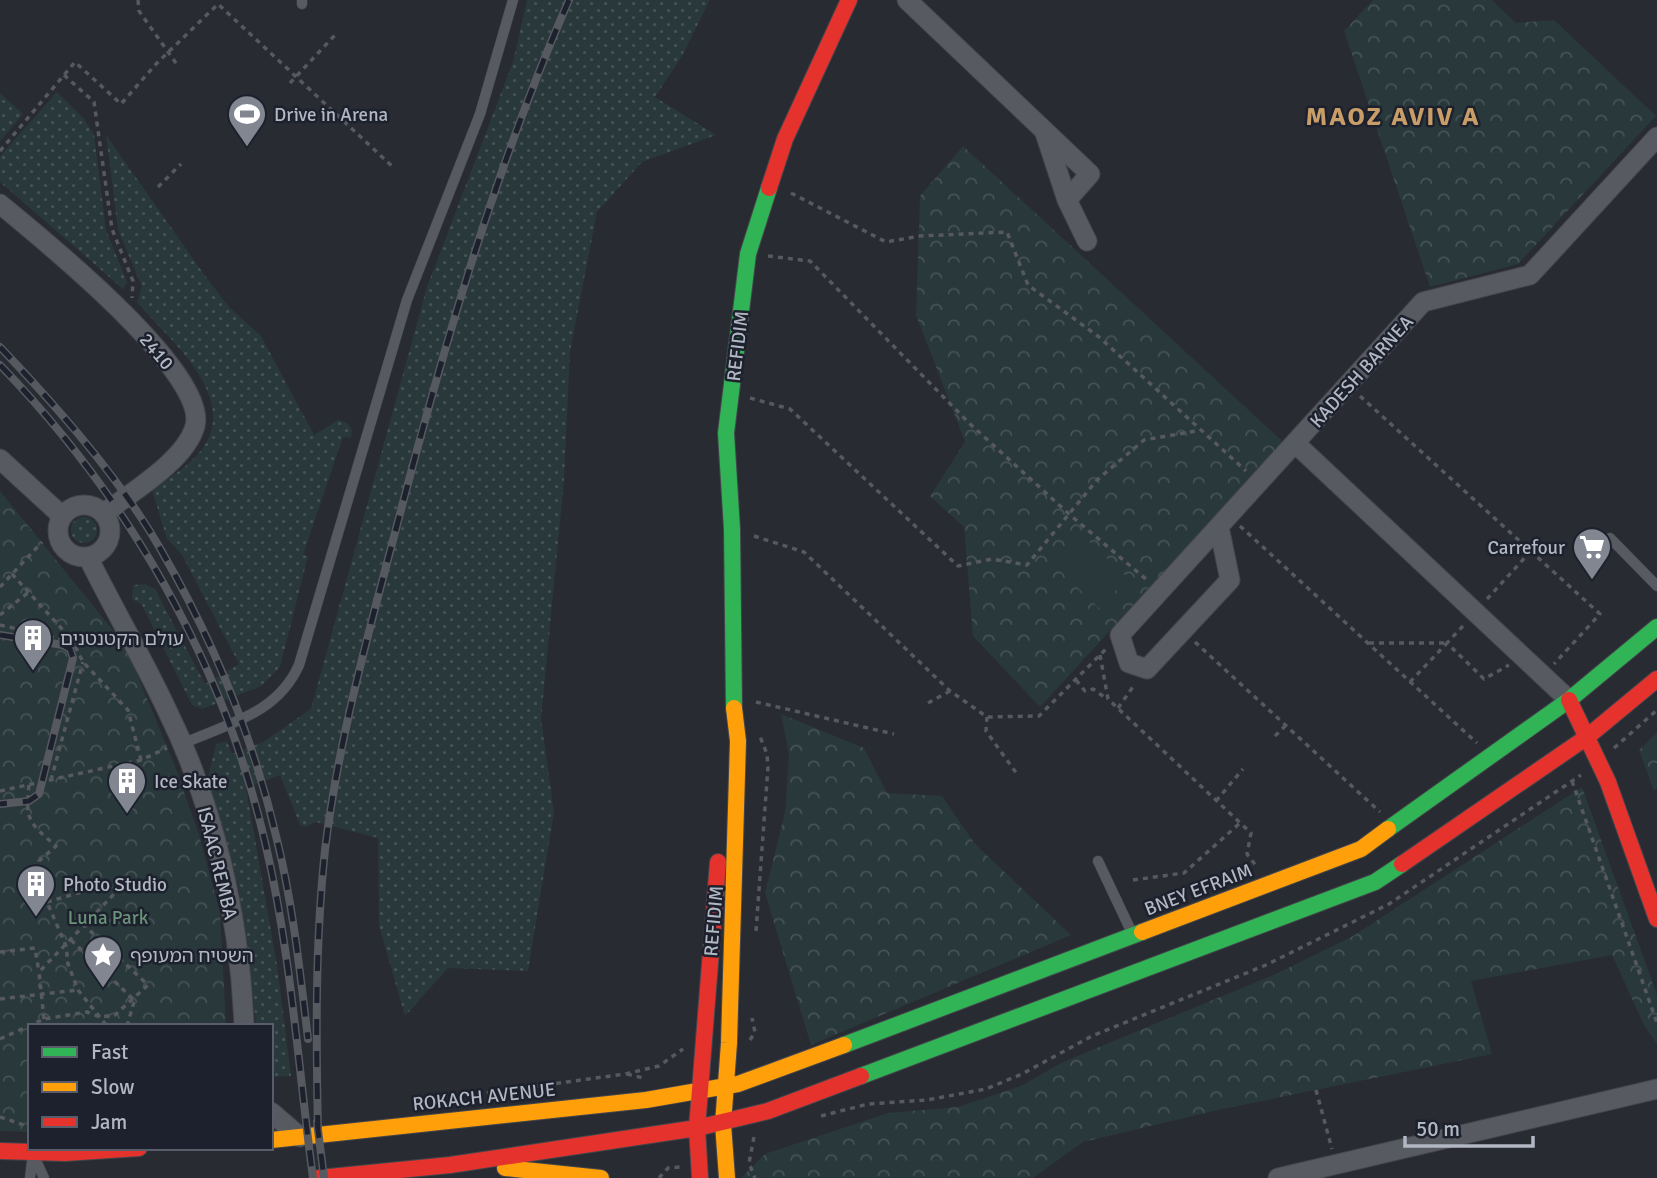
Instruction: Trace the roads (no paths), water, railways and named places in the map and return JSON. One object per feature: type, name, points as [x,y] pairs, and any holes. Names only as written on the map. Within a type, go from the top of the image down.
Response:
[{"type":"main road","name":"REFIDIM","points":[[727,1178],[723,1124],[729,1043],[738,741],[734,705],[732,529],[726,433],[748,254],[785,139],[849,0]]},
{"type":"main road","name":"BNEY EFRAIM","points":[[701,1090],[762,1076],[1361,849],[1569,700],[1657,626]]},
{"type":"main road","points":[[319,1178],[450,1165],[723,1124],[768,1111],[1375,882],[1587,737],[1657,679]]},
{"type":"main road","points":[[1569,700],[1608,782],[1657,919]]},
{"type":"main road","name":"REFIDIM","points":[[700,1178],[696,1128],[728,738],[734,705]]},
{"type":"main road","points":[[1547,764],[1571,773]]},
{"type":"main road","points":[[1587,770],[1608,782]]},
{"type":"main road","name":"ROKACH AVENUE","points":[[273,1140],[646,1100],[701,1090]]},
{"type":"main road","points":[[0,1151],[86,1150]]},
{"type":"main road","points":[[450,1165],[559,1171],[601,1178]]},
{"type":"street","points":[[907,0],[1090,174],[1067,200]]},
{"type":"street","points":[[1044,130],[1067,200],[1087,241]]},
{"type":"street","name":"KADESH BARNEA","points":[[1224,521],[1230,580],[1147,668],[1129,663],[1120,635],[1423,302],[1530,275],[1657,137]]},
{"type":"street","name":"2410","points":[[0,204],[121,310],[180,379],[194,405],[195,426],[187,444],[177,456],[104,513]]},
{"type":"street","name":"KADESH BARNEA","points":[[1296,444],[1569,700]]},
{"type":"street","points":[[0,459],[62,516]]},
{"type":"street","points":[[83,504],[98,508],[104,513],[110,526],[109,540],[100,551],[88,557],[71,553],[64,548],[58,532],[62,516],[83,504]]},
{"type":"street","name":"ISAAC REMBA","points":[[88,557],[175,746],[200,791],[230,902],[243,983],[244,1024]]},
{"type":"street","points":[[1278,1178],[1657,1089]]},
{"type":"street","points":[[273,1114],[300,1137]]},
{"type":"lane","points":[[175,746],[276,700],[290,686],[299,665],[407,300],[480,114],[513,0]]},
{"type":"lane","points":[[1610,538],[1657,586]]},
{"type":"lane","points":[[1098,861],[1133,936]]},
{"type":"lane","points":[[30,1178],[33,1152]]},
{"type":"lane","points":[[33,1152],[44,1178]]},
{"type":"railway","points":[[318,1131],[319,920],[325,850],[346,728],[414,462],[472,261],[517,129],[569,0]]},
{"type":"railway","points":[[0,347],[65,419],[127,496],[161,550],[198,619],[230,691],[268,803],[292,914],[308,1039]]},
{"type":"railway","points":[[0,365],[90,470],[129,526],[165,586],[224,710],[247,775],[274,883],[288,967],[313,1178]]},
{"type":"railway","points":[[0,635],[63,645],[70,649],[73,658],[39,794],[29,801],[0,804]]},
{"type":"railway","points":[[317,1122],[324,1178]]},
{"type":"place","name":"Drive in Arena","points":[[247,148]]},
{"type":"place","name":"Carrefour","points":[[1592,581]]},
{"type":"place","name":"עולם הקטנטנים","points":[[33,672]]},
{"type":"place","name":"Ice Skate","points":[[127,815]]},
{"type":"place","name":"Photo Studio","points":[[36,918]]},
{"type":"place","name":"השטיח המעופף","points":[[103,989]]},
{"type":"district","name":"MAOZ AVIV A","points":[[1393,116]]},
{"type":"park label","name":"Luna Park","points":[[108,917]]}]
